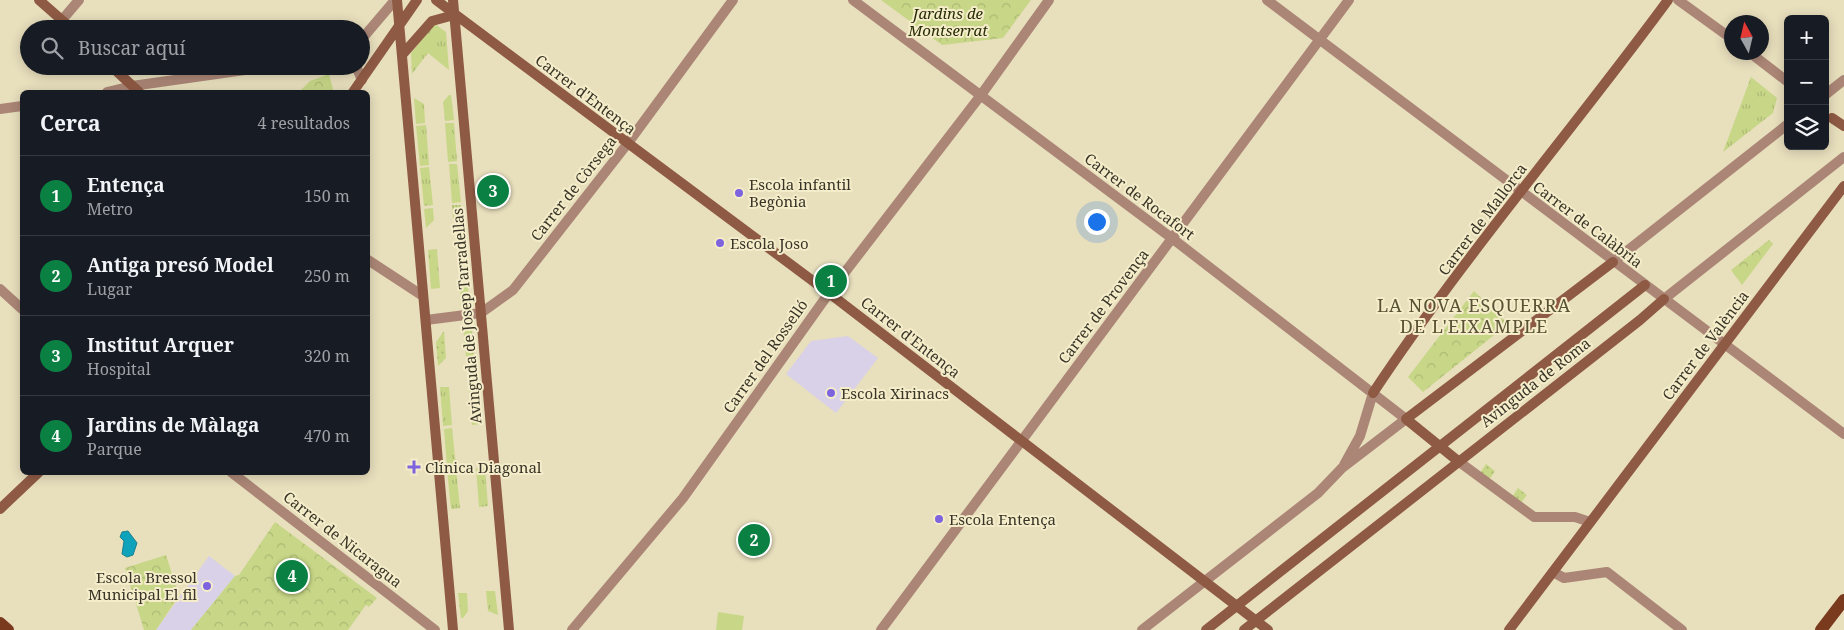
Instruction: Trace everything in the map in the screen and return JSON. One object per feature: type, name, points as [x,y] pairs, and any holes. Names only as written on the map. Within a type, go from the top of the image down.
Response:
[{"type":"main road","points":[[39,0],[62,20]]},
{"type":"main road","points":[[396,0],[426,320],[452,630]]},
{"type":"main road","points":[[370,68],[417,0]]},
{"type":"main road","name":"Carrer d'Entença","points":[[436,0],[829,292],[1268,630]]},
{"type":"main road","name":"Avinguda de Josep Tarradellas","points":[[453,0],[509,630]]},
{"type":"main road","name":"Carrer de Mallorca","points":[[1373,392],[1402,350],[1520,192],[1668,0]]},
{"type":"main road","points":[[402,56],[432,21],[454,15]]},
{"type":"main road","points":[[121,75],[136,89]]},
{"type":"main road","points":[[354,90],[365,75]]},
{"type":"main road","points":[[1829,115],[1844,126]]},
{"type":"main road","name":"Carrer de València","points":[[1509,630],[1844,186]]},
{"type":"main road","points":[[1458,462],[1406,419],[1612,262]]},
{"type":"main road","name":"Avinguda de Roma","points":[[1206,630],[1645,285]]},
{"type":"main road","name":"Avinguda de Roma","points":[[1244,630],[1640,320],[1664,299]]},
{"type":"main road","points":[[0,509],[36,475]]},
{"type":"main road","points":[[1821,630],[1844,600]]},
{"type":"main road","points":[[0,623],[8,630]]},
{"type":"street","points":[[62,20],[80,0]]},
{"type":"street","points":[[370,30],[396,0]]},
{"type":"street","name":"Carrer de Còrsega","points":[[481,313],[513,290],[628,143],[733,0]]},
{"type":"street","name":"Carrer de Rocafort","points":[[853,0],[1173,239],[1406,419]]},
{"type":"street","name":"Carrer del Rosselló","points":[[572,630],[682,498],[829,292],[981,95],[1049,0]]},
{"type":"street","name":"Carrer de Calàbria","points":[[1268,0],[1612,262],[1844,434]]},
{"type":"street","name":"Carrer de Provença","points":[[881,630],[1349,0]]},
{"type":"street","points":[[1678,0],[1724,33]]},
{"type":"street","points":[[1759,60],[1784,79]]},
{"type":"street","points":[[136,89],[220,75]]},
{"type":"street","points":[[360,75],[362,80]]},
{"type":"street","points":[[1829,92],[1844,80]]},
{"type":"street","points":[[0,109],[20,106]]},
{"type":"street","points":[[1612,262],[1784,127]]},
{"type":"street","name":"Avinguda de Roma","points":[[1664,299],[1844,157]]},
{"type":"street","points":[[370,261],[423,296]]},
{"type":"street","points":[[0,289],[20,307]]},
{"type":"street","points":[[426,320],[481,313]]},
{"type":"street","name":"Carrer de Mallorca","points":[[1342,468],[1360,436],[1373,392]]},
{"type":"street","points":[[1142,630],[1318,492],[1342,468],[1406,419]]},
{"type":"street","points":[[1458,462],[1534,517],[1575,517],[1590,522]]},
{"type":"street","name":"Carrer de Nicaragua","points":[[235,475],[435,630]]},
{"type":"street","points":[[1553,572],[1564,578],[1607,572],[1682,630]]},
{"type":"shaded area","name":"Escola Xirinacs","points":[[848,336],[878,358],[836,413],[786,374],[811,341]]},
{"type":"shaded area","name":"Escola Bressol Municipal El fil","points":[[209,556],[235,576],[191,630],[156,630]]},
{"type":"green space","name":"Jardins de Montserrat","points":[[881,0],[1031,0],[1003,38],[942,45]]},
{"type":"green space","points":[[435,24],[446,32],[449,70],[428,53],[412,74],[411,53]]},
{"type":"green space","points":[[329,75],[333,89],[301,90],[310,81]]},
{"type":"green space","points":[[1751,77],[1777,98],[1773,113],[1723,152]]},
{"type":"green space","points":[[451,95],[454,120],[445,121],[443,102]]},
{"type":"green space","points":[[414,98],[424,104],[425,123],[416,124]]},
{"type":"green space","points":[[445,123],[454,123],[457,161],[448,162]]},
{"type":"green space","points":[[426,125],[429,165],[420,166],[416,126]]},
{"type":"green space","points":[[449,164],[457,164],[461,202],[452,203]]},
{"type":"green space","points":[[429,167],[433,205],[424,206],[420,168]]},
{"type":"green space","points":[[452,205],[461,205],[463,225],[453,218]]},
{"type":"green space","points":[[433,208],[434,220],[426,228],[424,209]]},
{"type":"green space","points":[[1769,240],[1773,244],[1742,285],[1731,270]]},
{"type":"green space","points":[[437,249],[440,288],[431,289],[428,250]]},
{"type":"green space","points":[[468,286],[469,303],[461,307],[460,287]]},
{"type":"green space","points":[[1474,291],[1508,324],[1423,392],[1408,377]]},
{"type":"green space","points":[[469,326],[472,331],[475,361],[473,362],[466,356],[463,327]]},
{"type":"green space","points":[[444,331],[446,358],[438,366],[436,342]]},
{"type":"green space","points":[[440,387],[449,387],[452,425],[443,426]]},
{"type":"green space","points":[[477,387],[481,424],[472,425],[469,388]]},
{"type":"green space","points":[[452,428],[456,466],[447,467],[444,429]]},
{"type":"green space","points":[[1486,464],[1495,471],[1489,480],[1480,473]]},
{"type":"green space","points":[[476,468],[485,468],[488,506],[479,507]]},
{"type":"green space","points":[[456,469],[460,508],[451,509],[447,470]]},
{"type":"green space","points":[[1518,488],[1527,495],[1520,504],[1512,497]]},
{"type":"green space","points":[[275,522],[377,598],[369,607],[366,605],[348,630],[191,630],[235,576],[239,575]]},
{"type":"green space","points":[[166,555],[179,596],[156,630],[144,630],[125,568]]},
{"type":"green space","points":[[486,591],[495,591],[498,615],[488,611]]},
{"type":"green space","points":[[458,593],[467,593],[468,611],[463,618],[461,618]]},
{"type":"green space","points":[[718,612],[744,616],[742,630],[716,630]]},
{"type":"water","points":[[128,531],[137,543],[133,555],[127,557],[122,554],[124,541],[120,537],[122,532]]},
{"type":"place","name":"Institut Arquer","points":[[493,191]]},
{"type":"place","name":"Escola infantil Begònia","points":[[739,193]]},
{"type":"place","name":"Escola Joso","points":[[720,243]]},
{"type":"place","name":"Entença","points":[[831,281]]},
{"type":"place","name":"Escola Xirinacs","points":[[831,393]]},
{"type":"place","name":"Clínica Diagonal","points":[[414,467]]},
{"type":"place","name":"Escola Entença","points":[[939,519]]},
{"type":"place","name":"Antiga presó Model","points":[[754,540]]},
{"type":"place","name":"Jardins de Màlaga","points":[[292,576]]},
{"type":"place","name":"Escola Bressol Municipal El fil","points":[[207,586]]},
{"type":"district","name":"LA NOVA ESQUERRA DE L'EIXAMPLE","points":[[1474,315]]}]
